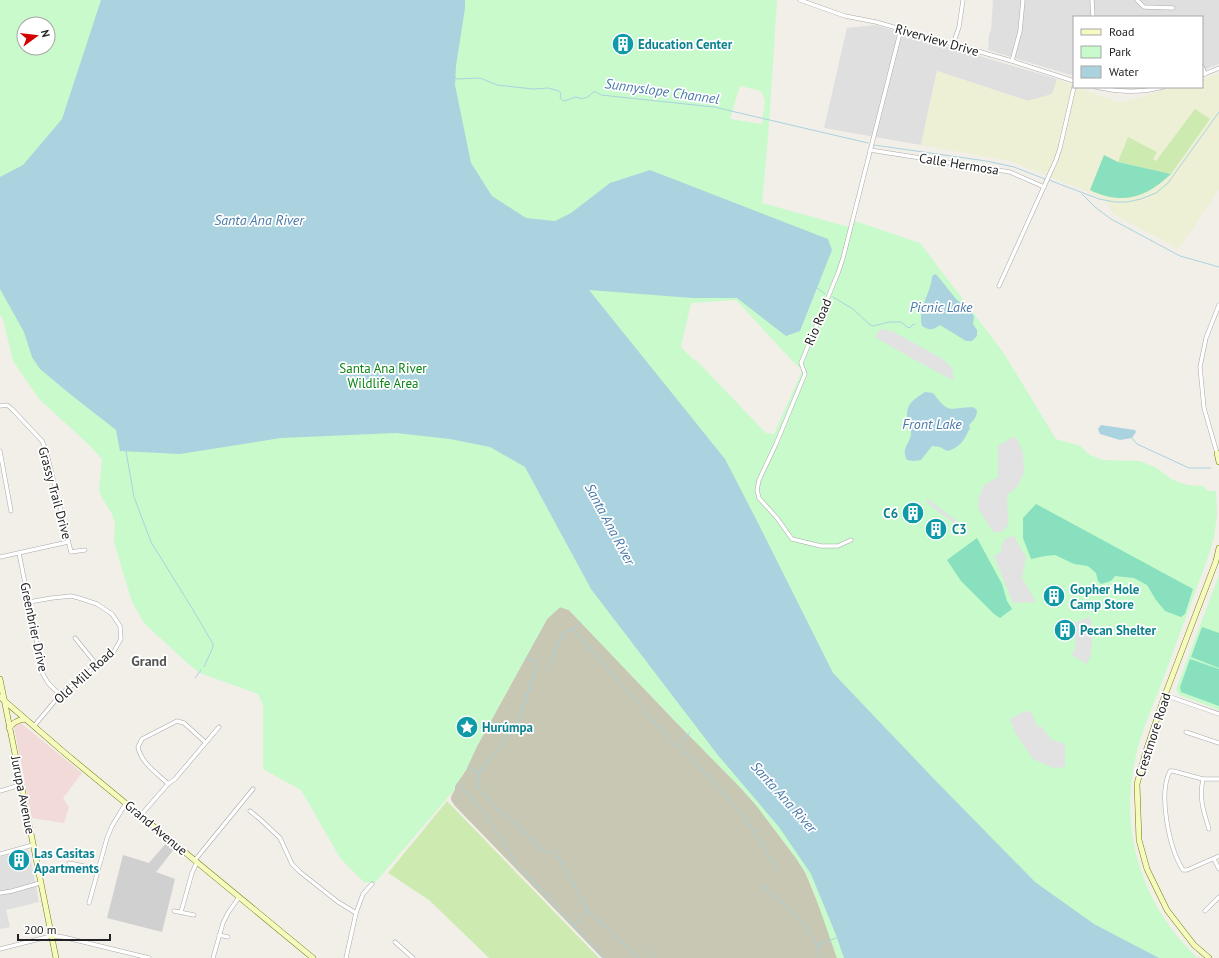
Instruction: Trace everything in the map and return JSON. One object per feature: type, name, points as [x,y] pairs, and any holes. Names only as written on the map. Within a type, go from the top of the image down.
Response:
[{"type":"street","name":"Riverview Drive","points":[[800,0],[845,16],[901,29],[1012,61],[1073,81]]},
{"type":"street","points":[[953,44],[959,28],[962,0]]},
{"type":"street","points":[[1012,61],[1020,31],[1023,0]]},
{"type":"street","points":[[1092,0],[1093,16]]},
{"type":"street","points":[[1137,0],[1144,7],[1173,8]]},
{"type":"street","name":"Rio Road","points":[[851,540],[838,546],[821,546],[792,539],[759,498],[757,490],[759,480],[776,444],[805,374],[801,363],[838,273],[901,29]]},
{"type":"street","points":[[1203,74],[1219,68]]},
{"type":"street","points":[[999,286],[1049,177],[1060,148],[1074,88]]},
{"type":"street","points":[[1101,88],[1112,90],[1146,90],[1157,88]]},
{"type":"street","name":"Calle Hermosa","points":[[871,148],[1010,172],[1044,187]]},
{"type":"street","points":[[1219,305],[1206,338],[1200,367],[1204,408],[1219,462]]},
{"type":"street","name":"Grassy Trail Drive","points":[[0,406],[7,405],[12,409],[42,441],[71,552],[85,550]]},
{"type":"street","points":[[0,451],[2,475],[11,511]]},
{"type":"street","points":[[0,556],[68,542]]},
{"type":"street","name":"Crestmore Road","points":[[1209,958],[1194,945],[1167,910],[1147,869],[1139,840],[1137,784],[1146,751],[1216,561],[1219,548]]},
{"type":"street","name":"Greenbrier Drive","points":[[19,553],[30,602],[43,674],[48,683],[60,695]]},
{"type":"street","name":"Old Mill Road","points":[[30,602],[72,596],[97,604],[112,614],[120,626],[121,639],[113,653],[60,695],[34,726]]},
{"type":"street","points":[[75,638],[97,665]]},
{"type":"street","name":"Jurupa Avenue","points":[[0,680],[56,958]]},
{"type":"street","points":[[1166,695],[1219,714]]},
{"type":"street","name":"Grand Avenue","points":[[0,697],[313,958]]},
{"type":"street","points":[[9,728],[16,721],[25,719]]},
{"type":"street","points":[[168,784],[142,759],[138,747],[142,739],[177,721],[184,723],[205,742]]},
{"type":"street","points":[[141,815],[219,727]]},
{"type":"street","points":[[1186,732],[1219,742]]},
{"type":"street","points":[[1219,779],[1204,779],[1170,771],[1166,786],[1165,815],[1170,841],[1182,870],[1187,870],[1219,856]]},
{"type":"street","points":[[1204,779],[1201,791],[1202,805],[1209,828]]},
{"type":"street","points":[[0,791],[20,785]]},
{"type":"street","points":[[181,912],[196,861],[253,789]]},
{"type":"street","points":[[88,903],[112,826],[126,803]]},
{"type":"street","points":[[250,811],[280,838],[292,864],[300,872],[338,902],[356,913]]},
{"type":"street","points":[[0,854],[33,845]]},
{"type":"street","points":[[1214,859],[1219,869]]},
{"type":"street","points":[[68,863],[98,869]]},
{"type":"street","points":[[0,892],[12,891],[40,884]]},
{"type":"street","points":[[346,958],[356,913],[363,894],[372,884]]},
{"type":"street","points":[[213,958],[222,923],[239,897]]},
{"type":"street","points":[[1205,911],[1219,897]]},
{"type":"street","points":[[174,911],[194,915]]},
{"type":"street","points":[[219,935],[228,937]]},
{"type":"street","points":[[0,949],[51,936],[63,937],[149,958]]},
{"type":"street","points":[[395,942],[412,958]]},
{"type":"shaded area","points":[[993,0],[1219,0],[1219,64],[1203,71],[1203,16],[1073,16],[1073,76],[988,50],[989,34],[991,31]]},
{"type":"shaded area","points":[[875,25],[1057,79],[1053,94],[1028,101],[937,71],[921,145],[824,128],[847,28]]},
{"type":"shaded area","points":[[937,71],[1028,101],[1052,94],[1057,79],[1073,85],[1073,88],[1081,88],[1120,103],[1171,88],[1203,88],[1203,79],[1219,74],[1219,190],[1179,249],[1113,214],[1103,198],[1010,161],[921,145]]},
{"type":"shaded area","points":[[880,329],[892,331],[943,359],[952,368],[954,381],[875,337]]},
{"type":"shaded area","points":[[1013,437],[1017,439],[1023,452],[1024,473],[1017,487],[1007,495],[1008,525],[1002,532],[993,532],[978,508],[979,497],[984,485],[998,477],[998,446]]},
{"type":"shaded area","points":[[928,499],[962,525],[960,528],[926,502]]},
{"type":"shaded area","points":[[1014,536],[1026,557],[1022,579],[1036,602],[1013,603],[994,556],[1001,552],[1002,544],[1006,538]]},
{"type":"shaded area","points":[[560,607],[569,610],[756,805],[805,872],[822,913],[837,958],[602,958],[455,806],[451,800],[451,797],[455,786],[466,770],[477,746],[547,619]]},
{"type":"shaded area","points":[[1090,617],[1092,627],[1092,645],[1090,658],[1086,664],[1072,655],[1076,645],[1073,623]]},
{"type":"shaded area","points":[[1025,711],[1031,712],[1038,727],[1041,726],[1052,740],[1063,743],[1065,746],[1065,767],[1053,768],[1033,759],[1015,733],[1010,719]]},
{"type":"shaded area","points":[[19,722],[82,773],[63,798],[69,807],[64,823],[32,818],[14,727],[15,724]]},
{"type":"shaded area","points":[[168,841],[175,848],[156,872],[175,879],[162,932],[107,918],[123,855],[149,863]]},
{"type":"shaded area","points":[[29,850],[39,902],[6,910],[10,927],[0,929],[0,857]]},
{"type":"green space","name":"Santa Ana River Wildlife Area","points":[[0,0],[777,0],[769,125],[762,203],[853,228],[855,221],[920,243],[1003,352],[1056,439],[1080,446],[1090,455],[1103,460],[1140,461],[1157,468],[1171,479],[1187,485],[1203,486],[1208,491],[1216,491],[1217,514],[1214,538],[1202,575],[1141,739],[1135,760],[1131,788],[1130,815],[1133,842],[1140,868],[1150,892],[1163,916],[1179,938],[1198,958],[837,958],[812,887],[805,872],[756,805],[569,610],[560,607],[547,619],[477,746],[466,770],[455,786],[455,789],[374,884],[371,882],[365,883],[340,858],[301,790],[263,769],[263,705],[258,694],[200,673],[144,623],[132,602],[114,542],[115,523],[99,489],[102,459],[86,442],[39,399],[13,361],[3,319],[0,314]],"holes":[[[740,86],[761,91],[765,100],[762,124],[730,119]],[[736,300],[797,366],[803,369],[774,434],[766,433],[697,361],[681,347],[691,303]]]},
{"type":"green space","points":[[1195,109],[1210,119],[1171,174],[1118,162],[1128,137],[1157,152],[1153,159],[1156,161]]},
{"type":"green space","points":[[1104,155],[1118,162],[1171,174],[1153,188],[1134,197],[1123,198],[1102,195],[1090,190]]},
{"type":"green space","points":[[1036,504],[1193,589],[1185,614],[1181,617],[1165,611],[1147,585],[1134,578],[1115,576],[1111,581],[1101,584],[1098,581],[1096,573],[1088,566],[1074,564],[1055,555],[1031,559],[1023,538],[1023,518]]},
{"type":"green space","points":[[977,538],[1002,584],[1007,601],[1012,609],[1000,618],[994,614],[961,581],[947,560]]},
{"type":"green space","points":[[1219,575],[1219,710],[1179,695],[1176,689]]},
{"type":"green space","points":[[1202,627],[1219,633],[1219,668],[1191,657]]},
{"type":"green space","points":[[1190,659],[1219,669],[1219,706],[1181,692],[1180,687]]},
{"type":"green space","points":[[447,801],[599,958],[489,958],[429,900],[388,873]]},
{"type":"water","name":"Santa Ana River","points":[[101,0],[465,0],[456,66],[455,85],[471,163],[492,196],[526,218],[555,221],[571,213],[610,183],[650,170],[828,239],[832,250],[800,331],[786,336],[737,298],[692,298],[589,290],[725,459],[833,673],[1035,882],[1094,924],[1159,958],[844,958],[811,874],[779,827],[717,754],[591,589],[525,467],[490,447],[450,439],[396,433],[281,438],[180,454],[120,451],[116,430],[40,369],[32,357],[24,332],[0,289],[0,177],[23,165],[62,119]]},
{"type":"water","name":"Picnic Lake","points":[[936,274],[956,299],[974,316],[973,324],[977,330],[977,336],[972,341],[966,341],[940,325],[931,329],[927,329],[922,326],[921,316],[923,306],[931,285],[932,276]]},
{"type":"water","name":"Front Lake","points":[[925,392],[933,393],[943,405],[950,409],[973,407],[977,410],[976,415],[974,420],[969,425],[970,428],[964,440],[955,448],[947,451],[940,447],[932,446],[921,460],[907,460],[905,456],[905,449],[911,434],[907,416],[908,407]]},
{"type":"water","points":[[1101,425],[1135,430],[1136,432],[1132,438],[1120,440],[1100,434],[1098,429]]},
{"type":"waterway","name":"Sunnyslope Channel","points":[[455,77],[456,79],[480,78],[497,85],[533,89],[548,88],[559,91],[561,94],[560,98],[564,101],[576,97],[585,98],[593,92],[596,92],[601,95],[714,107],[868,143]]},
{"type":"waterway","name":"Sunnyslope Channel","points":[[1049,180],[1099,199],[1115,202],[1127,202],[1141,199],[1156,193],[1168,183],[1219,112]]},
{"type":"waterway","name":"Sunnyslope Channel","points":[[874,145],[986,161],[1014,167],[1045,179]]},
{"type":"waterway","points":[[1082,194],[1095,207],[1111,219],[1180,256],[1219,267]]},
{"type":"waterway","points":[[817,288],[825,294]]},
{"type":"waterway","points":[[833,297],[853,309],[873,326],[889,322],[901,322],[910,328],[915,324]]},
{"type":"waterway","points":[[1132,438],[1137,444],[1189,468],[1211,468]]},
{"type":"waterway","points":[[126,451],[134,497],[151,542],[213,644],[204,667]]},
{"type":"waterway","points":[[581,622],[573,629],[676,747]]},
{"type":"waterway","points":[[546,671],[563,633],[572,629]]},
{"type":"waterway","points":[[518,723],[537,664],[527,657]]},
{"type":"waterway","points":[[195,678],[201,670]]},
{"type":"waterway","points":[[480,772],[518,724]]},
{"type":"waterway","points":[[690,732],[679,745],[736,807],[760,840],[777,871]]},
{"type":"waterway","points":[[468,767],[480,773],[477,785],[479,789],[499,810],[548,854]]},
{"type":"waterway","points":[[457,784],[467,793],[488,818],[516,863],[604,958]]},
{"type":"waterway","points":[[554,849],[588,911]]},
{"type":"waterway","points":[[761,884],[797,916],[818,945],[836,938]]},
{"type":"waterway","points":[[574,925],[588,911],[639,958]]},
{"type":"waterway","points":[[818,945],[820,958]]},
{"type":"waterway","points":[[650,950],[654,958]]},
{"type":"place","name":"Education Center","points":[[623,44]]},
{"type":"place","name":"C6","points":[[913,513]]},
{"type":"place","name":"C3","points":[[936,529]]},
{"type":"place","name":"Gopher Hole Camp Store","points":[[1054,596]]},
{"type":"place","name":"Pecan Shelter","points":[[1065,630]]},
{"type":"place","name":"Hurúmpa","points":[[467,727]]},
{"type":"place","name":"Las Casitas Apartments","points":[[19,860]]},
{"type":"district","name":"Grand","points":[[149,661]]}]
